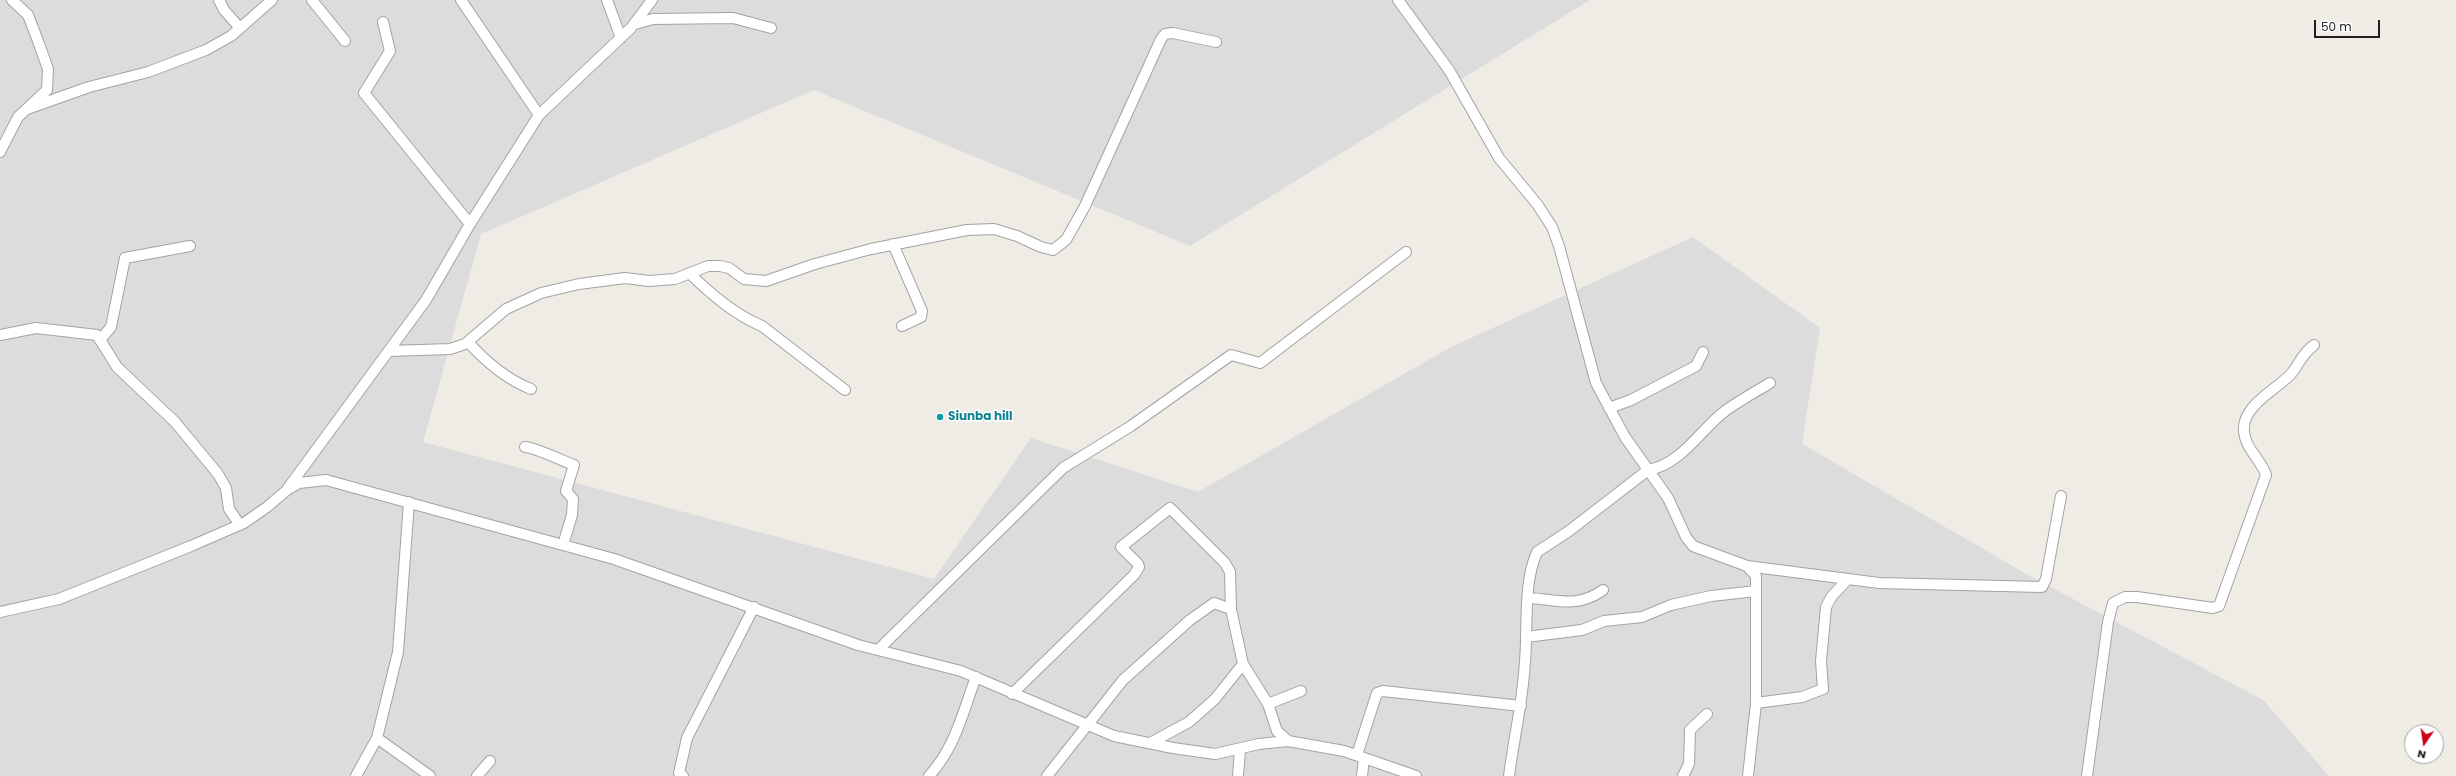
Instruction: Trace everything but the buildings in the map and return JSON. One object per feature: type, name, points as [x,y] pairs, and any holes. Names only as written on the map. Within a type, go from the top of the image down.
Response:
[{"type":"street","points":[[0,152],[18,117],[47,90],[48,69],[28,15],[12,0]]},
{"type":"street","points":[[219,0],[224,10],[240,28]]},
{"type":"street","points":[[26,109],[89,87],[163,66],[206,50],[231,36],[272,0]]},
{"type":"street","points":[[312,0],[345,41]]},
{"type":"street","points":[[461,0],[539,115]]},
{"type":"street","points":[[607,0],[621,38]]},
{"type":"street","points":[[0,612],[59,599],[240,524],[267,507],[287,490],[426,300],[470,224],[539,115],[635,24],[652,0]]},
{"type":"street","points":[[1398,0],[1449,70],[1499,158],[1538,204],[1552,227],[1559,246],[1588,360],[1596,383],[1609,408],[1648,470],[1668,498],[1688,542],[1693,546],[1747,566],[1847,580],[1879,583],[2042,587],[2046,579],[2062,496]]},
{"type":"street","points":[[635,24],[653,19],[733,18],[771,28]]},
{"type":"street","points":[[383,22],[390,51],[364,93],[470,224]]},
{"type":"street","points":[[389,351],[450,349],[468,342],[506,309],[541,293],[579,284],[625,278],[649,281],[675,279],[708,266],[729,268],[744,279],[766,281],[815,264],[893,244],[967,230],[994,229],[1053,250],[1066,240],[1085,206],[1161,39],[1165,34],[1173,33],[1216,42]]},
{"type":"street","points":[[893,244],[922,310],[921,317],[902,326]]},
{"type":"street","points":[[100,340],[111,327],[125,258],[190,246]]},
{"type":"street","points":[[879,649],[1063,468],[1131,426],[1231,355],[1260,363],[1406,252]]},
{"type":"street","points":[[689,273],[709,292],[751,322],[762,326],[845,390]]},
{"type":"street","points":[[0,335],[36,328],[96,335],[117,367],[175,422],[218,474],[226,488],[229,509],[240,524]]},
{"type":"street","points":[[468,342],[489,365],[520,384],[532,389]]},
{"type":"street","points":[[2087,776],[2108,622],[2113,603],[2125,597],[2137,597],[2213,608],[2219,606],[2266,475],[2263,466],[2248,446],[2244,431],[2246,420],[2265,395],[2292,372],[2302,354],[2314,346]]},
{"type":"street","points":[[1609,408],[1631,400],[1696,366],[1703,352]]},
{"type":"street","points":[[1509,776],[1521,706],[1528,598],[1533,565],[1539,549],[1569,531],[1648,470],[1660,468],[1695,442],[1724,412],[1770,383]]},
{"type":"street","points":[[525,448],[531,447],[549,457],[574,465],[566,491],[573,499],[573,506],[563,545]]},
{"type":"street","points":[[287,490],[299,484],[326,480],[614,559],[754,607],[849,642],[879,649],[976,677],[1012,694],[1114,736],[1152,742],[1173,748],[1215,754],[1240,750],[1259,744],[1288,741],[1361,756],[1416,776]]},
{"type":"street","points":[[356,776],[377,738],[398,652],[410,502]]},
{"type":"street","points":[[1012,694],[1134,575],[1139,567],[1138,564],[1121,548],[1170,508],[1226,563],[1230,572],[1230,610],[1243,664],[1268,704],[1277,731],[1288,741]]},
{"type":"street","points":[[1747,566],[1756,576],[1756,703],[1748,776]]},
{"type":"street","points":[[1756,703],[1802,697],[1823,689],[1821,661],[1826,607],[1832,596],[1847,580]]},
{"type":"street","points":[[1528,598],[1579,602],[1590,599],[1603,590]]},
{"type":"street","points":[[1526,637],[1582,630],[1604,621],[1642,617],[1671,605],[1711,596],[1756,591]]},
{"type":"street","points":[[1047,776],[1089,726],[1123,680],[1190,620],[1214,603],[1230,610]]},
{"type":"street","points":[[683,776],[679,773],[687,738],[754,607]]},
{"type":"street","points":[[1152,742],[1189,722],[1215,699],[1243,664]]},
{"type":"street","points":[[928,776],[941,762],[951,746],[976,677]]},
{"type":"street","points":[[1268,704],[1301,691]]},
{"type":"street","points":[[1362,776],[1361,756],[1374,699],[1377,693],[1383,691],[1521,706]]},
{"type":"street","points":[[1683,776],[1689,764],[1690,730],[1707,714]]},
{"type":"street","points":[[377,738],[430,776]]},
{"type":"street","points":[[1238,776],[1240,750]]},
{"type":"street","points":[[476,776],[490,761]]},
{"type":"shaded area","points":[[0,0],[1590,0],[1190,246],[814,90],[481,234],[423,442],[934,579],[1031,438],[1198,492],[1451,347],[1693,237],[1820,328],[1802,444],[2028,575],[2263,700],[2329,776],[0,776]]},
{"type":"place","name":"Siunba hill","points":[[940,417]]}]
